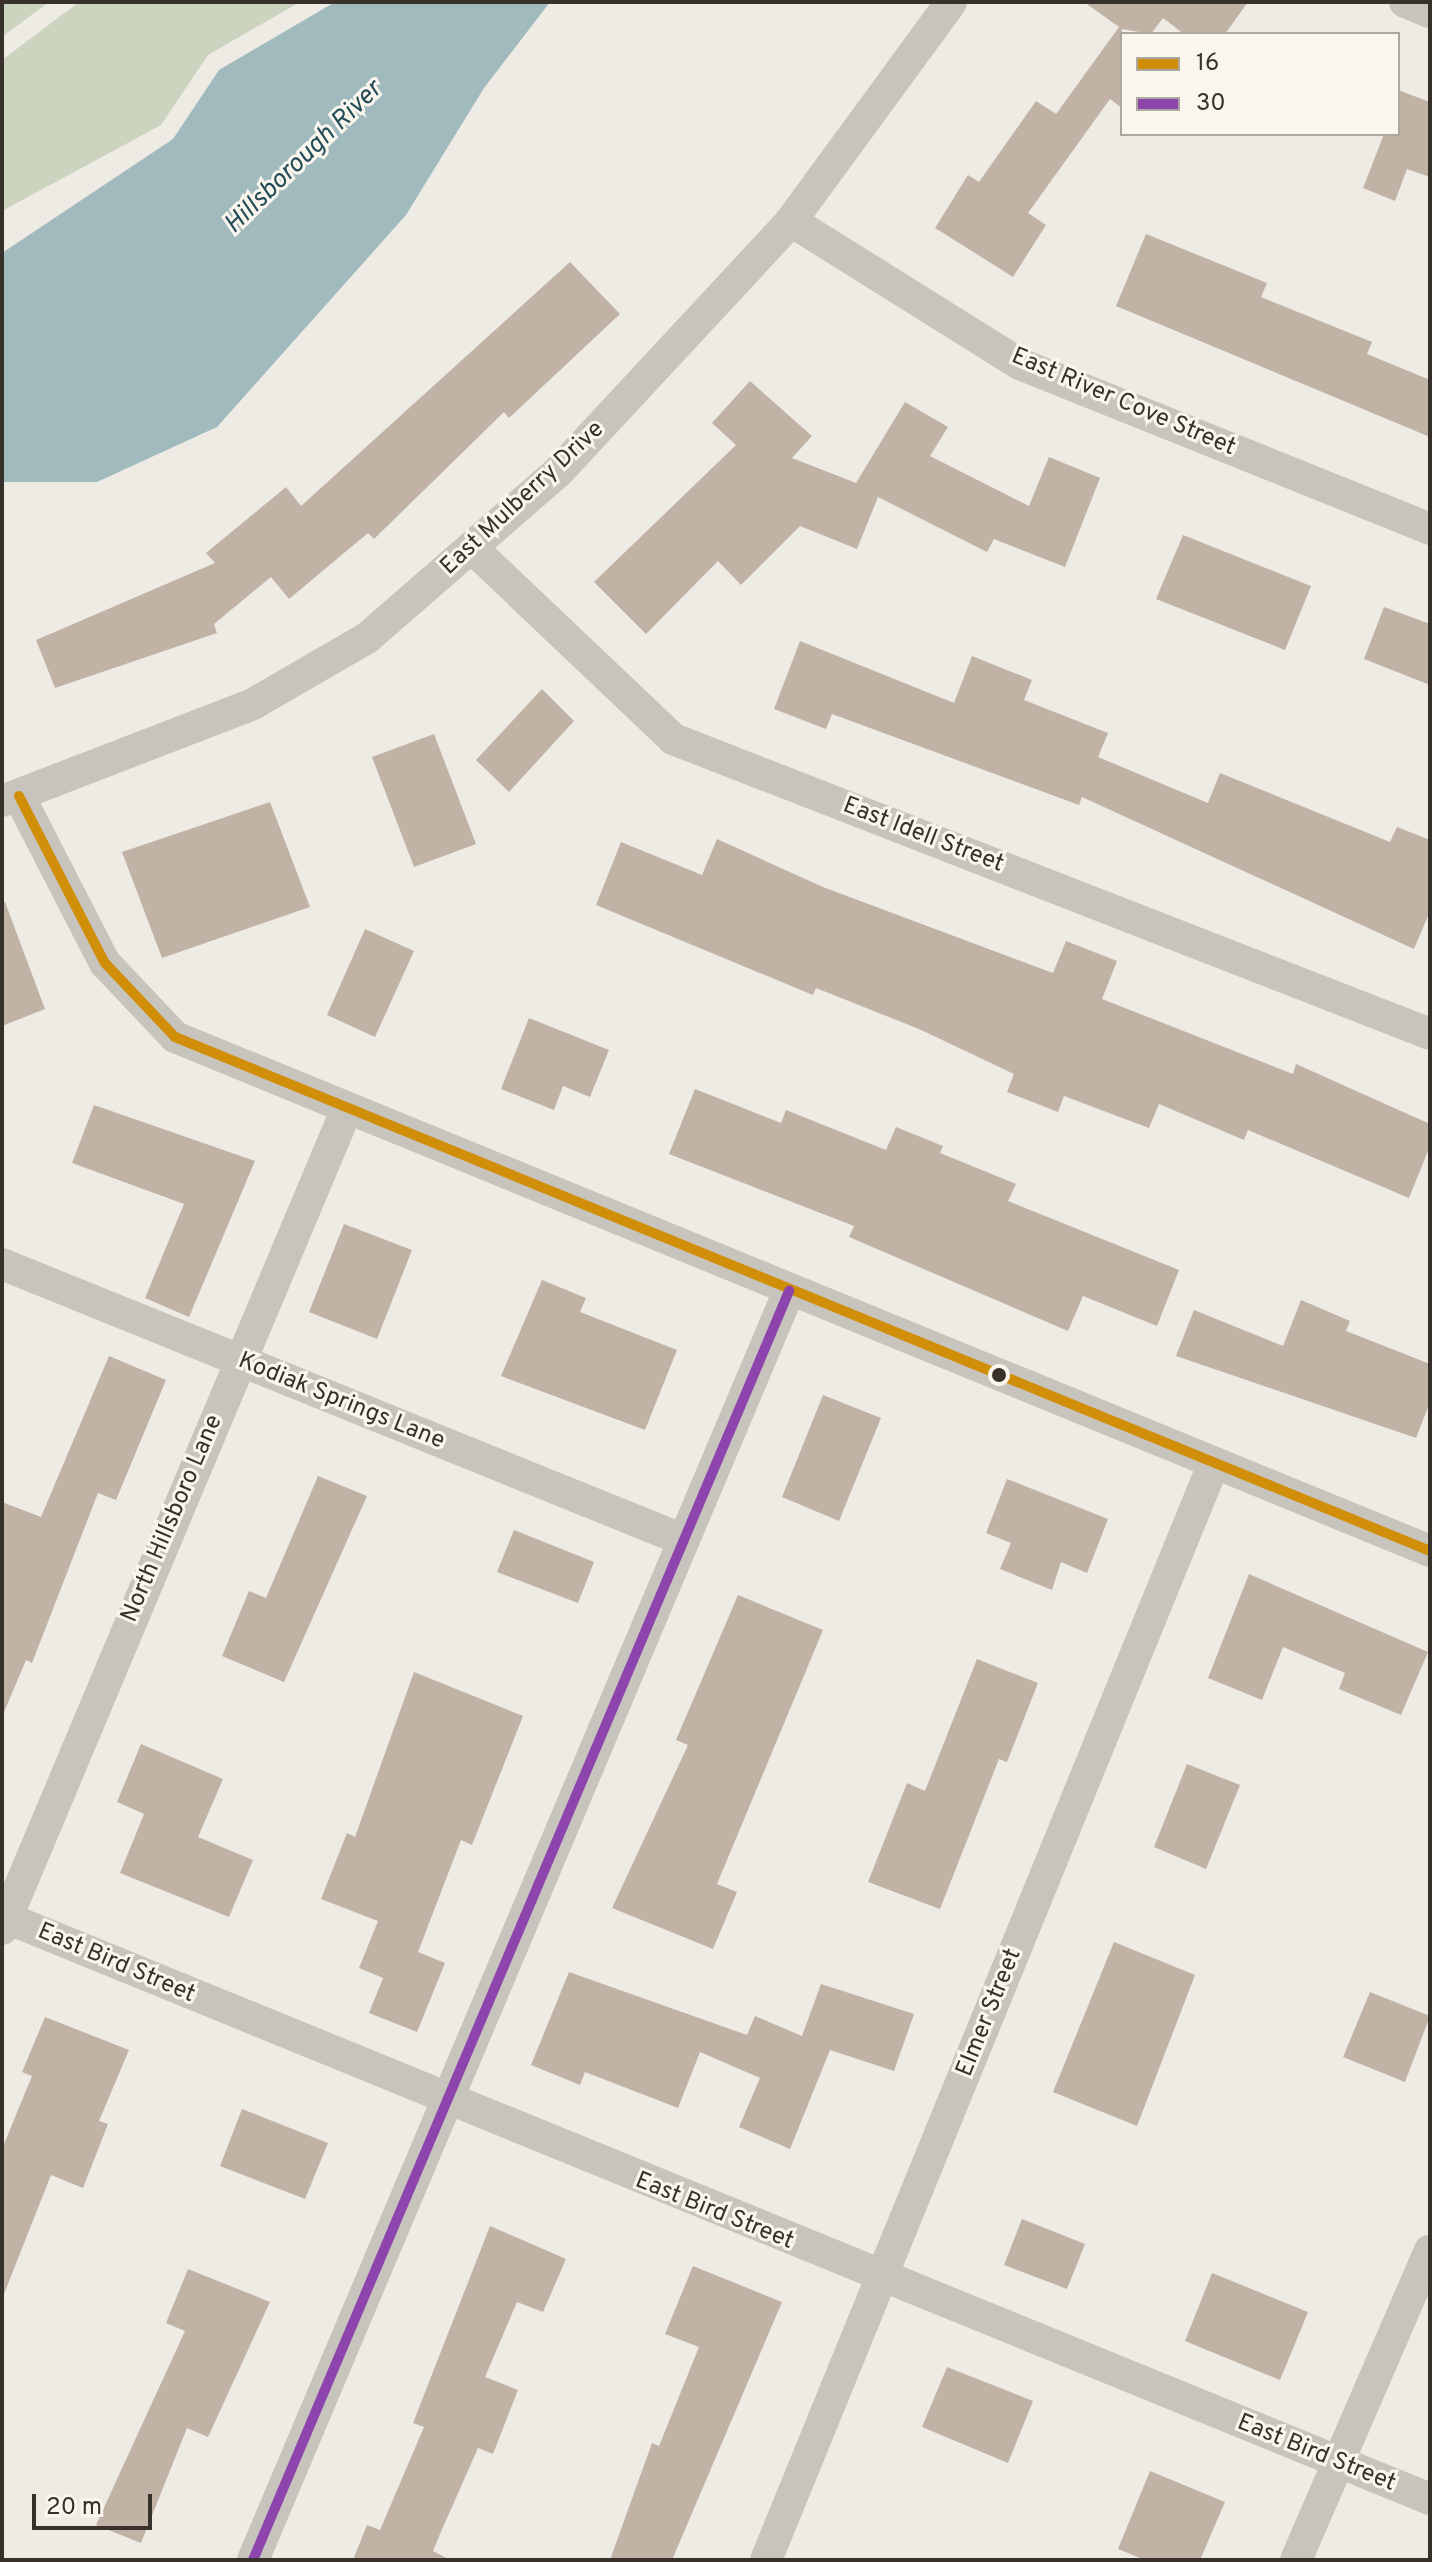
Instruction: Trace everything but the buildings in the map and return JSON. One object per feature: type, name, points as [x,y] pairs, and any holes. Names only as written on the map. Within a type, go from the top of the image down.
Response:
[{"type":"street","name":"East Mulberry Drive","points":[[11,798],[253,704],[367,638],[559,471],[791,221],[951,2]]},
{"type":"street","points":[[1405,2],[1430,12]]},
{"type":"street","name":"East River Cove Street","points":[[791,221],[1020,364],[1430,529]]},
{"type":"street","name":"East Idell Street","points":[[472,548],[673,739],[1430,1034]]},
{"type":"street","points":[[11,798],[105,963],[175,1037],[346,1111],[1430,1551]]},
{"type":"street","name":"North Hillsboro Lane","points":[[4,1921],[346,1111]]},
{"type":"street","name":"Kodiak Springs Lane","points":[[2,1264],[681,1539]]},
{"type":"street","points":[[253,2560],[441,2102],[789,1291]]},
{"type":"street","name":"Elmer Street","points":[[766,2560],[1213,1465]]},
{"type":"street","name":"East Bird Street","points":[[4,1921],[441,2102],[1430,2499]]},
{"type":"street","points":[[1296,2560],[1430,2251]]},
{"type":"green space","points":[[2,2],[49,2],[2,37]]},
{"type":"green space","points":[[79,2],[300,2],[208,55],[161,125],[2,211],[2,60]]},
{"type":"water","name":"Hillsborough River","points":[[335,2],[550,2],[484,88],[406,215],[217,427],[97,482],[2,482],[2,253],[173,139],[219,70]]},
{"type":"transit line","name":"16","points":[[19,796],[105,963],[175,1037],[1430,1551]]},
{"type":"transit line","name":"30","points":[[253,2560],[789,1291]]}]
